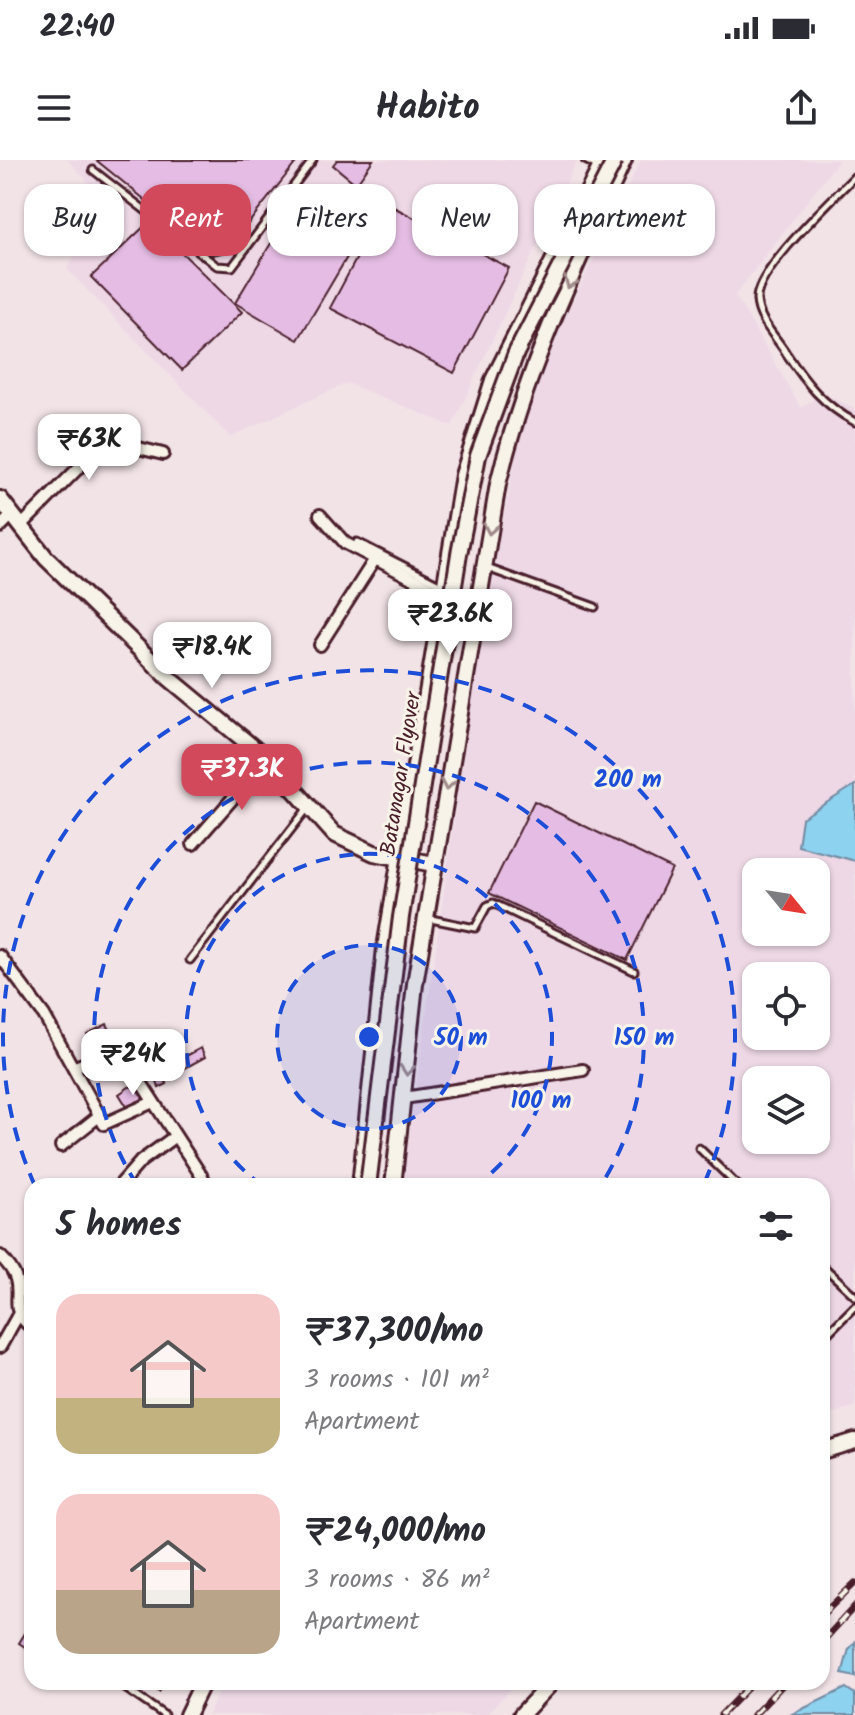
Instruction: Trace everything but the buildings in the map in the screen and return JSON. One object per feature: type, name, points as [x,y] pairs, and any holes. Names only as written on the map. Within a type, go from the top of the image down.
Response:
[{"type":"street","name":"Batanagar Flyover","points":[[369,1178],[401,917],[459,554],[478,456],[516,353],[615,160]]},
{"type":"street","points":[[394,1178],[425,917],[498,484],[520,406],[624,160]]},
{"type":"street","points":[[361,1178],[385,948],[398,858],[463,475],[478,419],[493,380],[602,164]]},
{"type":"street","points":[[0,527],[16,521],[106,440],[163,454]]},
{"type":"street","points":[[0,499],[46,558],[169,678],[267,759],[308,808],[350,844],[398,858],[434,864]]},
{"type":"street","points":[[320,515],[345,543],[443,590]]},
{"type":"street","points":[[320,645],[375,559]]},
{"type":"street","points":[[193,844],[267,759]]},
{"type":"street","points":[[0,956],[37,1005],[75,1067],[104,1124],[153,1102]]},
{"type":"street","points":[[75,1067],[120,1050],[202,1178]]},
{"type":"street","points":[[404,1098],[583,1070]]},
{"type":"street","points":[[61,1146],[99,1116]]},
{"type":"street","points":[[126,1178],[141,1161],[174,1137]]},
{"type":"street","points":[[0,1256],[19,1279],[18,1315],[0,1347]]},
{"type":"street","points":[[18,1315],[24,1321]]},
{"type":"street","points":[[830,1449],[855,1441]]},
{"type":"street","points":[[178,1715],[190,1690]]},
{"type":"street","points":[[187,1715],[199,1690]]},
{"type":"street","points":[[521,1715],[544,1690]]},
{"type":"lane","points":[[93,170],[217,266],[232,267],[313,160]]},
{"type":"lane","points":[[585,160],[602,164]]},
{"type":"lane","points":[[855,176],[764,277],[757,298],[766,324],[810,389],[822,401],[855,422]]},
{"type":"lane","points":[[357,542],[443,590]]},
{"type":"lane","points":[[484,567],[595,607]]},
{"type":"lane","points":[[190,960],[308,808]]},
{"type":"lane","points":[[425,917],[475,928],[487,906],[493,903],[634,971]]},
{"type":"lane","points":[[699,1148],[730,1178]]},
{"type":"lane","points":[[830,1273],[855,1296]]},
{"type":"lane","points":[[830,1331],[855,1306]]},
{"type":"lane","points":[[128,1690],[164,1715]]},
{"type":"shaded area","points":[[68,160],[577,160],[566,184],[534,184],[534,252],[452,426],[347,383],[230,437],[67,269],[75,256],[124,256],[124,184],[90,184]]},
{"type":"shaded area","points":[[641,160],[839,160],[735,295],[801,408],[823,393],[855,409],[855,1406],[830,1414],[830,1178],[403,1178],[478,650],[520,434],[540,369],[595,256],[715,256],[715,184],[629,184]]},
{"type":"shaded area","points":[[219,1690],[509,1690],[486,1715],[208,1715]]},
{"type":"water","points":[[855,785],[855,861],[798,846],[802,818]]},
{"type":"water","points":[[855,1642],[855,1677],[842,1674],[849,1649]]},
{"type":"water","points":[[846,1688],[855,1694],[855,1715],[790,1715]]},
{"type":"railway","points":[[830,1607],[855,1583]]},
{"type":"railway","points":[[830,1633],[855,1606]]},
{"type":"railway","points":[[721,1715],[745,1690]]},
{"type":"railway","points":[[754,1715],[777,1690]]}]
